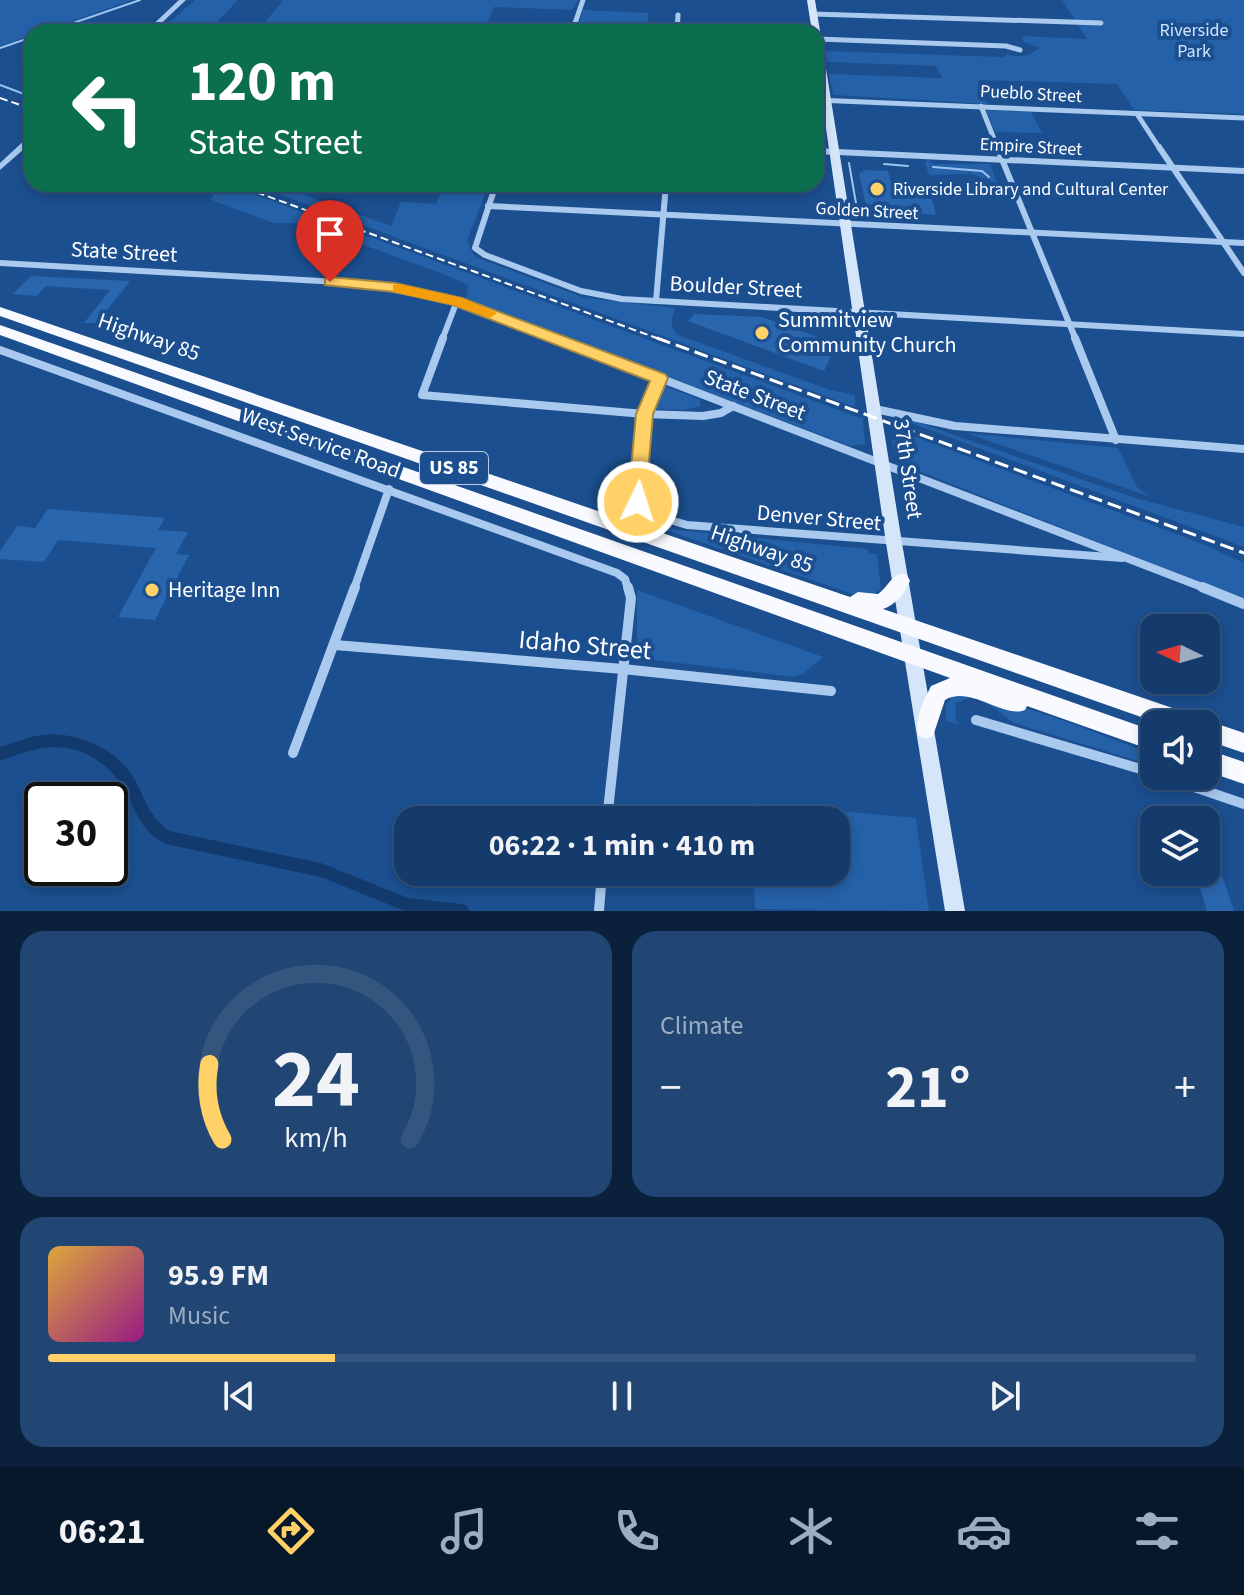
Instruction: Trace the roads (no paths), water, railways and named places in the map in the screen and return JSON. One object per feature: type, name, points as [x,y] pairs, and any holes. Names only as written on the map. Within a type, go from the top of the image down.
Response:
[{"type":"highway","name":"Highway 85","points":[[0,311],[1150,710]]},
{"type":"highway","name":"Highway 85","points":[[0,330],[1140,736]]},
{"type":"highway","points":[[703,554],[737,559],[867,603],[876,604],[889,599],[901,581]]},
{"type":"highway","points":[[926,729],[938,692],[946,687],[981,691],[1065,718],[1088,717]]},
{"type":"highway","points":[[1220,735],[1244,743]]},
{"type":"highway","points":[[1220,765],[1244,773]]},
{"type":"main road","name":"37th Street","points":[[811,0],[815,24]]},
{"type":"main road","name":"37th Street","points":[[824,113],[846,224],[894,543],[955,911]]},
{"type":"street","points":[[156,24],[183,0]]},
{"type":"street","points":[[575,24],[583,0]]},
{"type":"street","points":[[813,14],[1101,23]]},
{"type":"street","points":[[677,24],[678,15]]},
{"type":"street","points":[[824,39],[1006,46],[1020,50]]},
{"type":"street","name":"Pueblo Street","points":[[824,101],[1244,118]]},
{"type":"street","points":[[981,106],[1116,440]]},
{"type":"street","points":[[1137,114],[1244,273]]},
{"type":"street","points":[[0,167],[24,145]]},
{"type":"street","name":"Empire Street","points":[[824,151],[1244,171]]},
{"type":"street","points":[[488,206],[493,192]]},
{"type":"street","points":[[656,301],[665,192]]},
{"type":"street","name":"Golden Street","points":[[488,206],[1244,243]]},
{"type":"street","name":"Boulder Street","points":[[488,206],[475,248],[485,255],[600,297],[1244,334]]},
{"type":"street","name":"State Street","points":[[0,263],[356,283],[457,301],[1244,604]]},
{"type":"street","points":[[457,301],[422,395],[644,414],[703,416],[721,413],[733,406]]},
{"type":"street","name":"West Service Road","points":[[0,350],[617,573],[625,579],[631,598],[623,669]]},
{"type":"street","points":[[644,414],[659,378]]},
{"type":"street","points":[[875,409],[955,426],[1244,449]]},
{"type":"street","name":"Denver Street","points":[[644,414],[638,502],[650,513],[687,525],[1131,559]]},
{"type":"street","points":[[293,753],[335,645],[389,489]]},
{"type":"street","name":"Idaho Street","points":[[335,645],[623,669],[831,691]]},
{"type":"street","points":[[608,806],[623,669]]},
{"type":"street","points":[[976,720],[1140,769]]},
{"type":"street","points":[[1203,790],[1244,804]]},
{"type":"street","points":[[600,911],[601,886]]},
{"type":"waterway","points":[[70,24],[140,0]]},
{"type":"waterway","points":[[0,48],[24,40]]},
{"type":"waterway","points":[[0,85],[24,94]]},
{"type":"waterway","points":[[849,163],[857,209]]},
{"type":"waterway","points":[[884,164],[908,166]]},
{"type":"waterway","points":[[933,167],[982,171],[989,177]]},
{"type":"waterway","points":[[0,754],[51,740],[81,744],[109,761],[124,776],[147,820],[166,837],[321,870],[408,905],[462,911]]},
{"type":"railway","points":[[0,98],[24,106]]},
{"type":"railway","points":[[256,192],[662,340]]},
{"type":"railway","points":[[657,338],[1244,553]]},
{"type":"place","name":"Riverside Library and Cultural Center","points":[[877,189]]},
{"type":"place","name":"Summitview Community Church","points":[[762,333]]},
{"type":"place","name":"Heritage Inn","points":[[152,590]]},
{"type":"park label","name":"Riverside Park","points":[[1194,40]]}]
